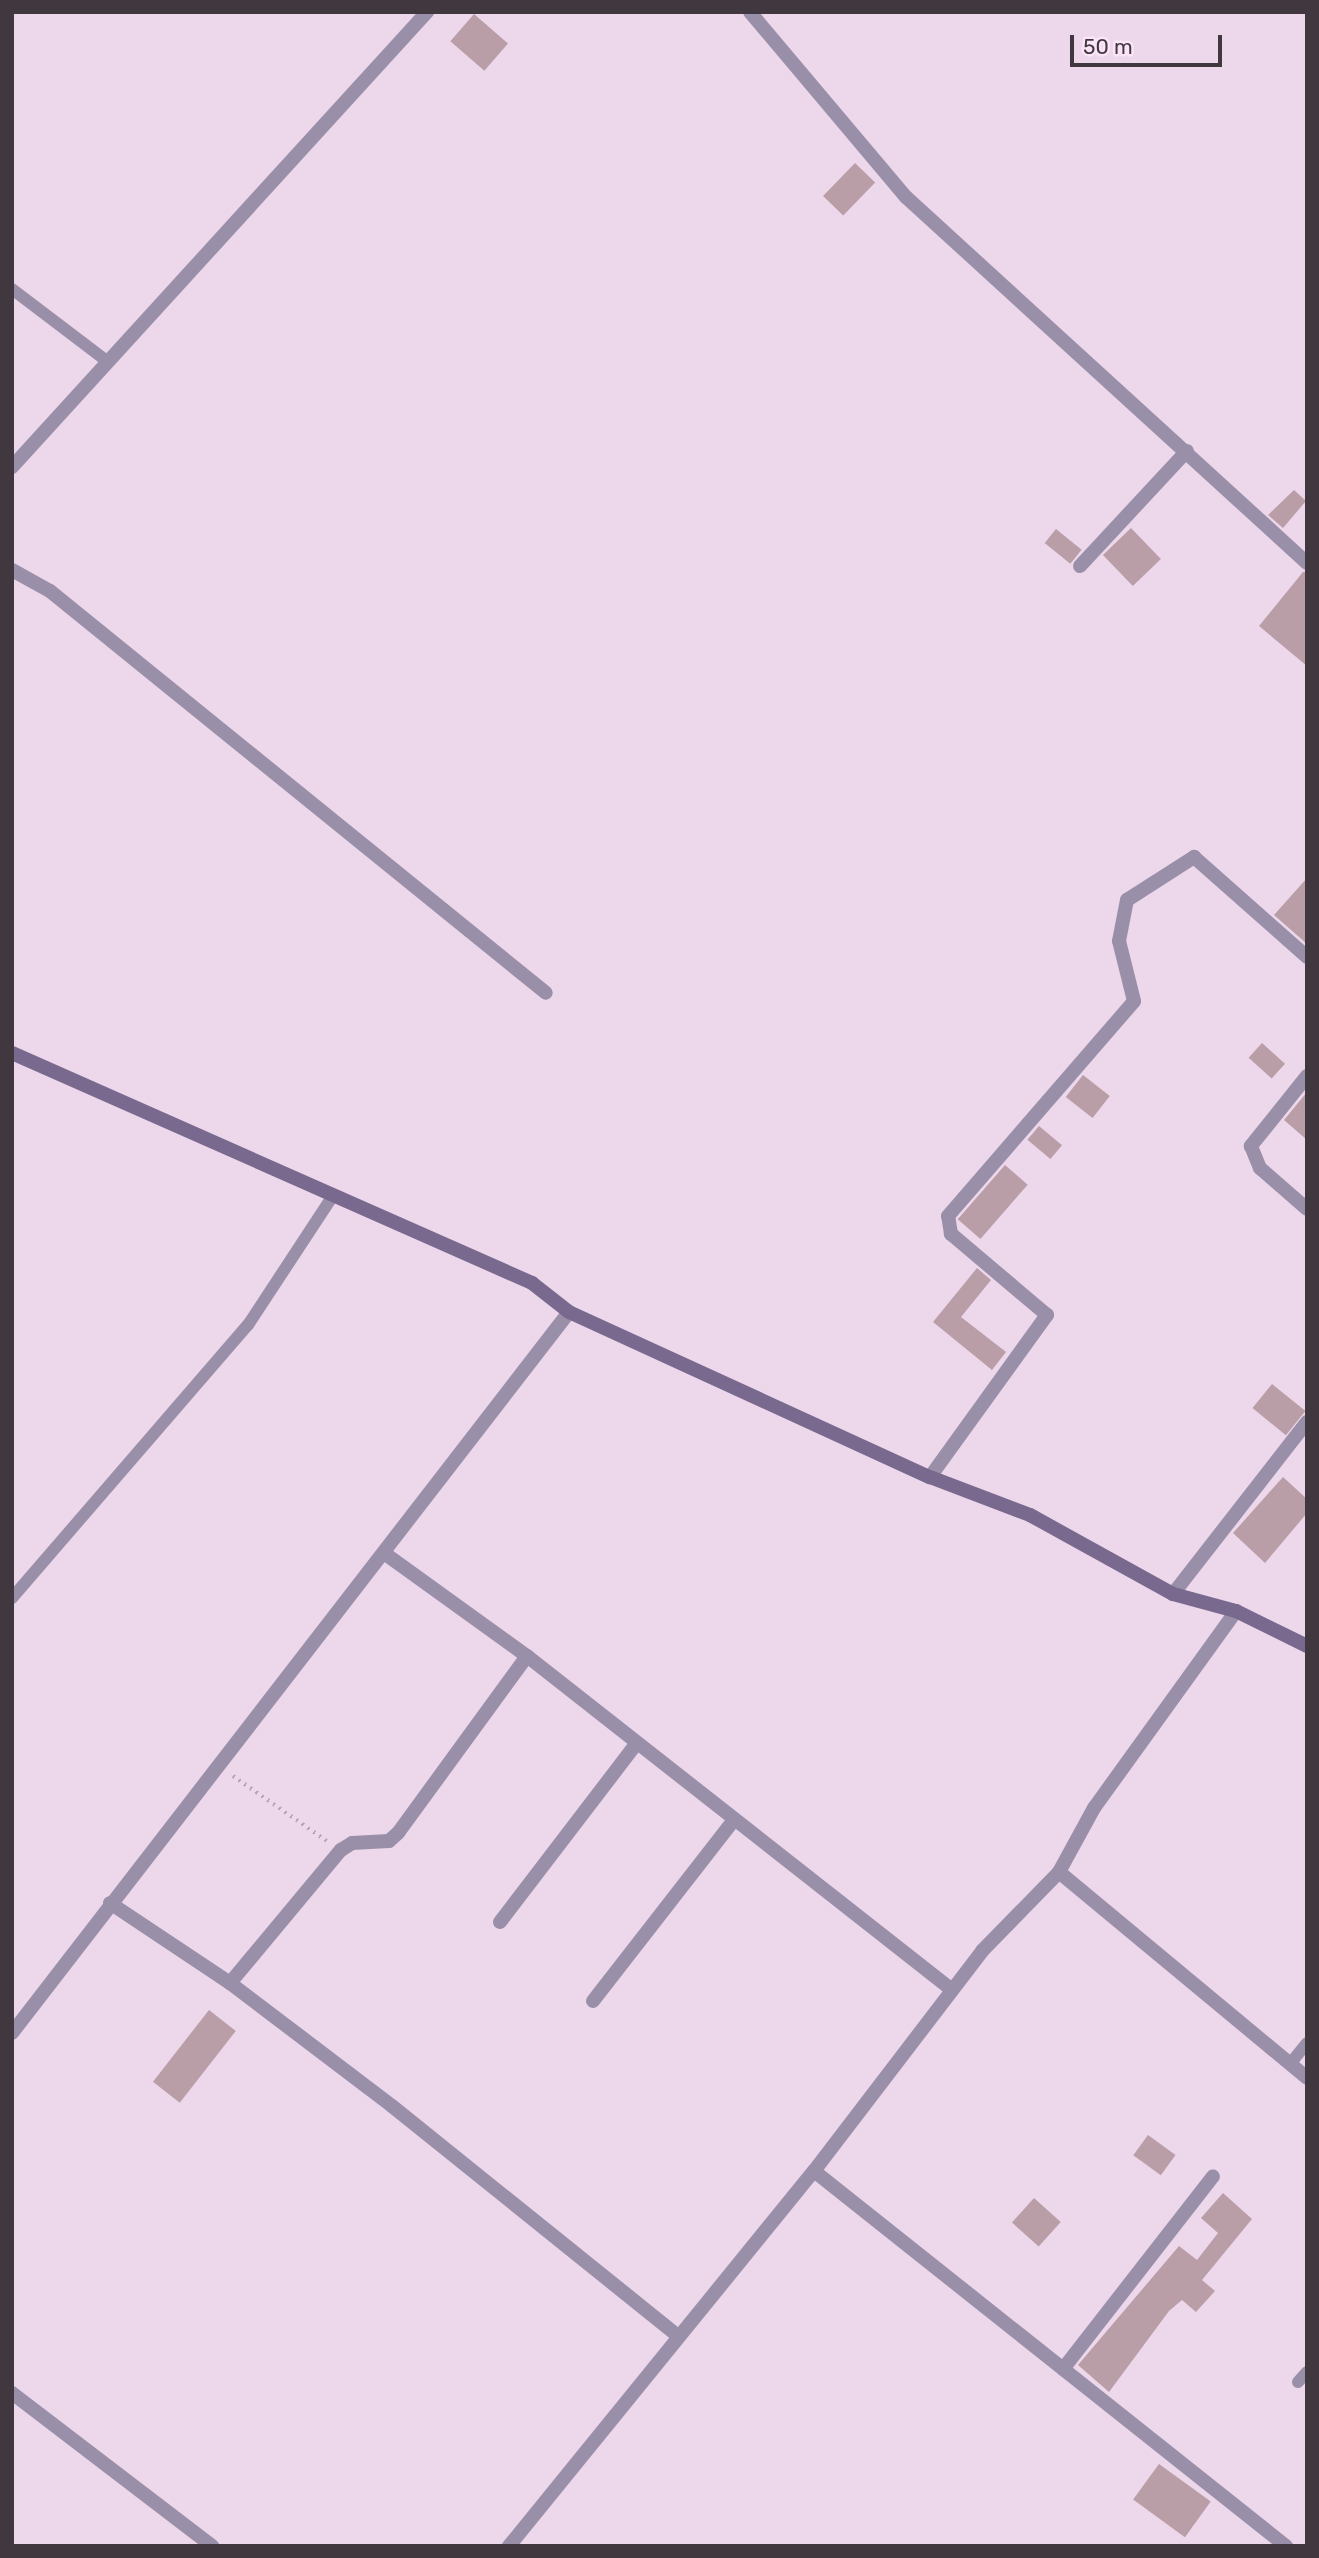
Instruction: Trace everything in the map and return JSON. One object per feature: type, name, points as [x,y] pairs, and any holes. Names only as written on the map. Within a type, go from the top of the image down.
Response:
[{"type":"street","points":[[12,467],[427,12]]},
{"type":"street","points":[[750,12],[906,197],[1307,563]]},
{"type":"street","points":[[1080,566],[1187,451]]},
{"type":"street","points":[[12,569],[50,591],[546,993]]},
{"type":"street","points":[[930,1478],[1046,1315],[951,1234],[948,1216],[1134,1001],[1119,941],[1127,900],[1194,857],[1307,957]]},
{"type":"street","points":[[12,1053],[332,1197],[532,1283],[569,1312],[930,1478],[1030,1515],[1173,1594],[1236,1611],[1307,1646]]},
{"type":"street","points":[[1307,1076],[1251,1146],[1260,1168],[1307,1209]]},
{"type":"street","points":[[12,2033],[110,1903],[221,1767],[569,1312]]},
{"type":"street","points":[[1173,1594],[1307,1422]]},
{"type":"street","points":[[384,1553],[527,1656],[951,1989]]},
{"type":"street","points":[[509,2546],[677,2335],[814,2171],[951,1989],[1059,1871],[1094,1808],[1236,1611]]},
{"type":"street","points":[[230,1983],[341,1850],[352,1843],[389,1841],[398,1833],[527,1656]]},
{"type":"street","points":[[500,1922],[637,1743]]},
{"type":"street","points":[[593,2001],[734,1820]]},
{"type":"street","points":[[1059,1871],[1307,2078]]},
{"type":"street","points":[[110,1903],[230,1983],[677,2335]]},
{"type":"street","points":[[814,2171],[1286,2546]]},
{"type":"street","points":[[1063,2369],[1213,2176]]},
{"type":"street","points":[[12,2393],[212,2546]]},
{"type":"lane","points":[[12,289],[107,361]]},
{"type":"lane","points":[[12,1598],[248,1325],[332,1197]]},
{"type":"lane","points":[[1290,2064],[1307,2043]]},
{"type":"path","points":[[221,1767],[341,1850]]},
{"type":"building","points":[[474,14],[508,44],[484,71],[450,41]]},
{"type":"building","points":[[855,163],[875,182],[843,216],[823,196]]},
{"type":"building","points":[[1294,490],[1306,501],[1283,528],[1268,515]]},
{"type":"building","points":[[1131,528],[1161,559],[1133,586],[1103,555]]},
{"type":"building","points":[[1056,529],[1082,550],[1070,564],[1045,543]]},
{"type":"building","points":[[1303,572],[1307,572],[1307,666],[1259,626]]},
{"type":"building","points":[[1307,878],[1307,944],[1274,915]]},
{"type":"building","points":[[1262,1043],[1285,1064],[1272,1079],[1249,1058]]},
{"type":"building","points":[[1083,1075],[1110,1096],[1093,1118],[1066,1097]]},
{"type":"building","points":[[1307,1092],[1307,1140],[1284,1120]]},
{"type":"building","points":[[1039,1126],[1062,1145],[1050,1159],[1027,1140]]},
{"type":"building","points":[[1005,1165],[1028,1185],[980,1239],[958,1219]]},
{"type":"building","points":[[977,1268],[991,1280],[961,1317],[1006,1352],[992,1370],[933,1322]]},
{"type":"building","points":[[1272,1384],[1305,1411],[1286,1435],[1252,1408]]},
{"type":"building","points":[[1283,1477],[1307,1499],[1307,1513],[1265,1563],[1233,1533]]},
{"type":"building","points":[[209,2010],[236,2031],[180,2103],[153,2082]]},
{"type":"building","points":[[1148,2135],[1176,2155],[1161,2175],[1133,2155]]},
{"type":"building","points":[[1223,2193],[1252,2219],[1202,2280],[1215,2291],[1196,2312],[1182,2300],[1169,2311],[1109,2392],[1078,2365],[1179,2246],[1197,2260],[1218,2233],[1201,2218]]},
{"type":"building","points":[[1034,2198],[1061,2222],[1039,2247],[1012,2223]]},
{"type":"building","points":[[1159,2464],[1211,2502],[1185,2537],[1133,2500]]}]
